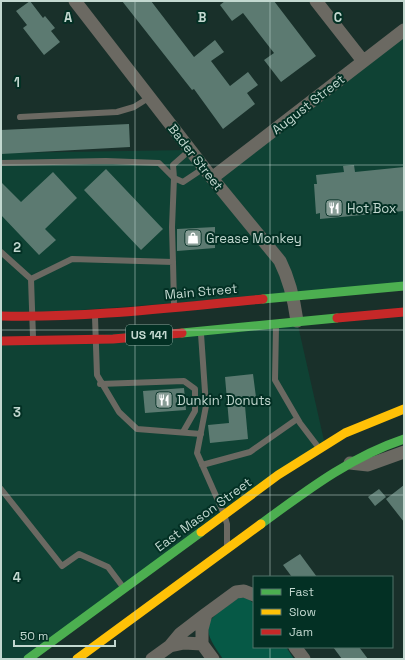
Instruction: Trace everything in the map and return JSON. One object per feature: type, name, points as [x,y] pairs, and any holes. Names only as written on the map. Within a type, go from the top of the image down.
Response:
[{"type":"main road","name":"Main Street","points":[[1,316],[94,313],[404,286]]},
{"type":"main road","name":"US 141","points":[[1,341],[95,339],[404,312]]},
{"type":"main road","name":"East Mason Street","points":[[28,659],[224,514],[319,449],[345,433],[404,409]]},
{"type":"main road","points":[[77,659],[322,480],[350,463],[386,445],[404,439]]},
{"type":"street","name":"Bader Street","points":[[75,1],[204,168],[280,262],[288,277],[294,295],[297,321]]},
{"type":"street","points":[[316,1],[363,62]]},
{"type":"street","name":"August Street","points":[[212,178],[404,30]]},
{"type":"street","points":[[350,463],[368,465],[404,452]]},
{"type":"street","points":[[152,659],[170,646],[180,634],[236,592],[244,591],[253,594]]},
{"type":"street","points":[[206,614],[202,629],[202,644],[213,659]]},
{"type":"street","points":[[170,646],[184,643],[202,644]]},
{"type":"street","points":[[296,648],[304,659]]},
{"type":"lane","points":[[20,117],[117,112],[134,107],[150,98]]},
{"type":"lane","points":[[174,307],[172,227],[174,178],[173,165],[190,150]]},
{"type":"lane","points":[[1,163],[106,161],[159,163],[174,178],[183,182],[204,168]]},
{"type":"lane","points":[[1,252],[31,279],[33,340]]},
{"type":"lane","points":[[31,279],[72,259],[173,262]]},
{"type":"lane","points":[[94,313],[95,369],[100,384],[118,412],[137,429],[201,434]]},
{"type":"lane","points":[[276,323],[275,380],[298,419],[319,449]]},
{"type":"lane","points":[[201,330],[206,406],[197,453],[224,514],[227,524],[228,549]]},
{"type":"lane","points":[[100,384],[184,381],[195,388],[195,412],[183,432]]},
{"type":"lane","points":[[202,465],[250,452],[298,419]]},
{"type":"lane","points":[[1,489],[62,566],[79,554],[108,566],[124,588]]},
{"type":"shaded area","points":[[404,30],[404,286],[1,316],[1,153],[190,150],[212,178]]},
{"type":"shaded area","points":[[297,321],[325,445],[28,659],[1,659],[1,341]]},
{"type":"shaded area","points":[[240,597],[249,599],[253,603],[253,648],[287,648],[294,659],[223,659],[210,637],[208,629],[209,623],[213,617]]},
{"type":"building","points":[[30,1],[43,18],[45,16],[55,28],[51,31],[60,42],[44,55],[23,28],[27,25],[16,11]]},
{"type":"building","points":[[122,1],[151,1],[194,57],[215,40],[224,52],[211,61],[230,86],[248,72],[258,85],[247,93],[255,104],[223,129],[194,89],[192,90]]},
{"type":"building","points":[[225,1],[274,1],[316,56],[281,82],[264,60],[274,53],[243,13],[232,21],[220,5]]},
{"type":"building","points":[[129,124],[130,147],[1,154],[1,130]]},
{"type":"building","points":[[354,165],[355,172],[404,167],[404,211],[320,219],[320,213],[316,214],[314,184],[317,184],[316,175],[344,172],[343,166]]},
{"type":"building","points":[[106,169],[163,229],[141,250],[84,190]]},
{"type":"building","points":[[53,172],[77,198],[45,229],[56,240],[39,255],[1,215],[1,182],[21,202]]},
{"type":"building","points":[[215,227],[215,248],[177,251],[177,229]]},
{"type":"building","points":[[253,374],[257,405],[245,406],[248,439],[210,443],[208,425],[229,423],[225,377]]},
{"type":"building","name":"Dunkin' Donuts","points":[[184,388],[186,410],[145,413],[143,391]]},
{"type":"building","points":[[404,485],[404,522],[386,499]]},
{"type":"building","points":[[379,489],[386,497],[375,506],[368,497]]},
{"type":"building","points":[[300,554],[316,576],[291,576],[283,565]]},
{"type":"building","points":[[334,648],[360,648],[368,659],[342,659]]},
{"type":"traffic: fast","points":[[263,299],[404,286]]},
{"type":"traffic: fast","points":[[182,333],[337,318]]},
{"type":"traffic: fast","points":[[261,524],[312,487],[347,465],[384,446],[404,439]]},
{"type":"traffic: fast","points":[[28,659],[201,532]]},
{"type":"traffic: slow","points":[[201,532],[278,475],[345,433],[404,409]]},
{"type":"traffic: slow","points":[[77,659],[261,524]]},
{"type":"traffic: jam","points":[[1,316],[100,314],[263,299]]},
{"type":"traffic: jam","points":[[337,318],[404,312]]},
{"type":"traffic: jam","points":[[1,341],[113,339],[182,333]]},
{"type":"place","name":"Hot Box","points":[[334,208]]},
{"type":"place","name":"Grease Monkey","points":[[193,238]]},
{"type":"place","name":"Dunkin' Donuts","points":[[164,400]]}]
